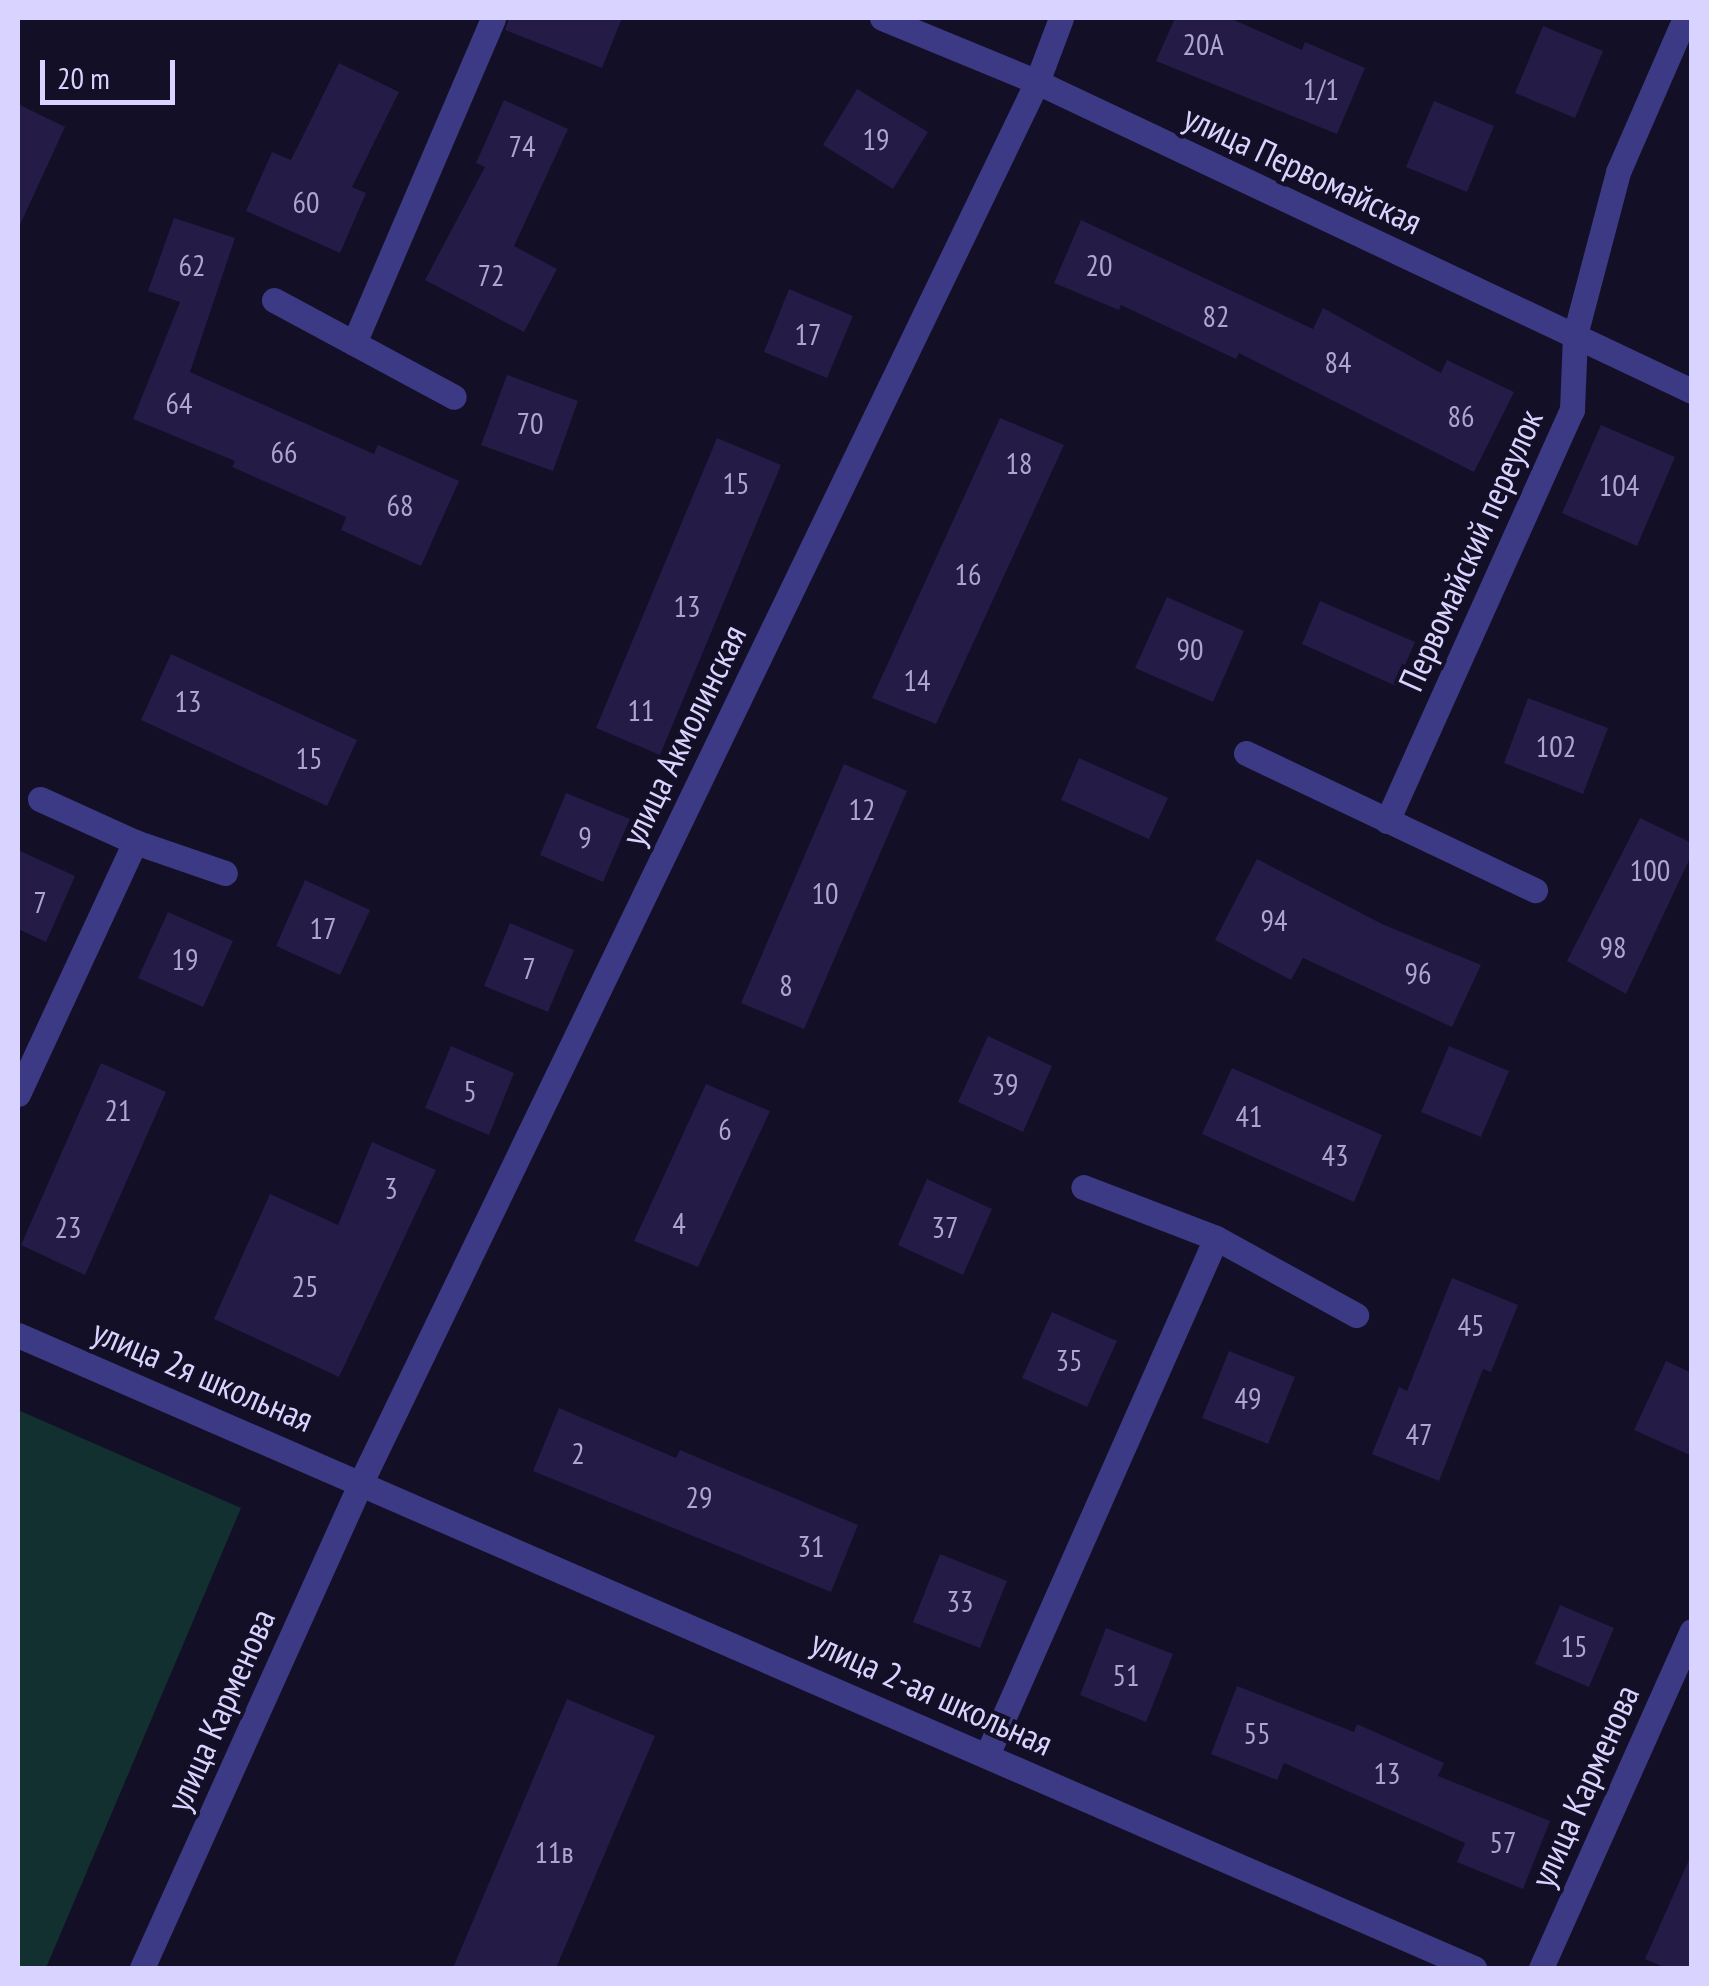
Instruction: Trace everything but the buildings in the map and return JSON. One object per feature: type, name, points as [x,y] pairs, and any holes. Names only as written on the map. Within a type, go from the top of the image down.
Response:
[{"type":"street","points":[[354,343],[493,18]]},
{"type":"street","name":"улица Первомайская","points":[[882,18],[1036,82],[1692,390]]},
{"type":"street","name":"улица Акмолинская","points":[[362,1480],[1036,82],[1061,18]]},
{"type":"street","name":"Первомайский переулок","points":[[1387,821],[1572,410],[1575,335],[1618,172],[1685,18]]},
{"type":"street","points":[[274,300],[454,397]]},
{"type":"street","points":[[1246,753],[1535,890]]},
{"type":"street","points":[[40,799],[136,842],[225,873]]},
{"type":"street","points":[[18,1094],[136,842]]},
{"type":"street","points":[[1083,1187],[1216,1238],[1356,1315]]},
{"type":"street","points":[[987,1754],[1216,1238]]},
{"type":"street","name":"улица 2я школьная","points":[[18,1335],[362,1480]]},
{"type":"street","name":"улица 2-ая школьная","points":[[362,1480],[1474,1968]]},
{"type":"street","name":"улица Карменова","points":[[142,1968],[362,1480]]},
{"type":"street","name":"улица Карменова","points":[[1541,1968],[1692,1631]]},
{"type":"green space","points":[[18,1410],[241,1508],[46,1968],[18,1968]]}]
